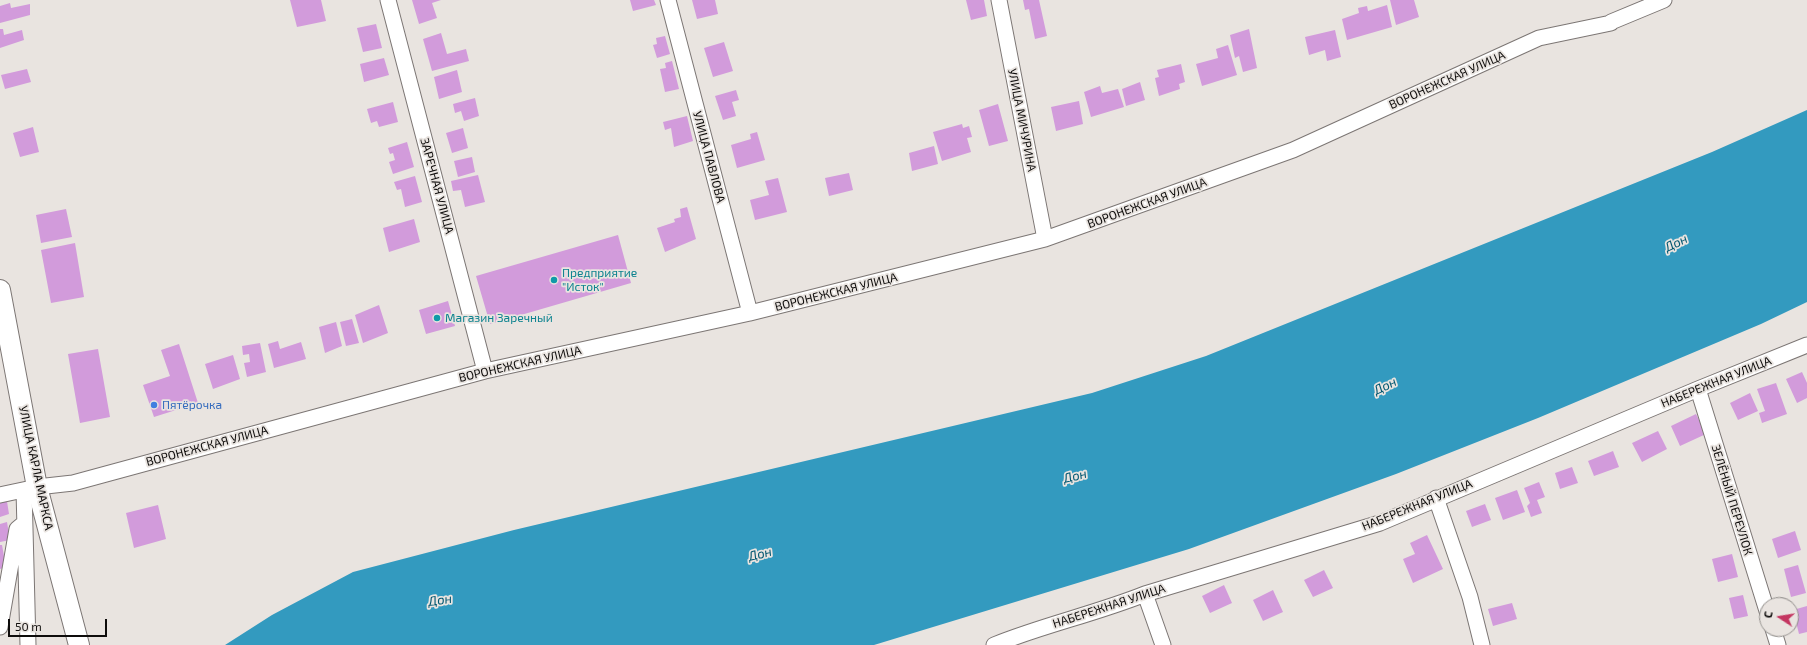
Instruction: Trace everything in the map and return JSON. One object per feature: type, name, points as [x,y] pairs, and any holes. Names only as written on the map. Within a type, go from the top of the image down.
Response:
[{"type":"main road","name":"УЛИЦА КАРЛА МАРКСА","points":[[0,290],[31,488],[46,520],[79,645]]},
{"type":"street","name":"ЗАРЕЧНАЯ УЛИЦА","points":[[388,0],[485,371]]},
{"type":"street","name":"УЛИЦА ПАВЛОВА","points":[[668,0],[750,313]]},
{"type":"street","name":"УЛИЦА МИЧУРИНА","points":[[999,0],[1045,240]]},
{"type":"street","name":"ВОРОНЕЖСКАЯ УЛИЦА","points":[[0,495],[31,488],[73,483],[485,371],[750,313],[1045,240],[1293,150],[1539,38],[1611,22],[1664,0]]},
{"type":"street","name":"НАБЕРЕЖНАЯ УЛИЦА","points":[[994,645],[1023,633],[1119,604],[1144,594],[1380,523],[1436,498],[1807,345]]},
{"type":"street","name":"ЗЕЛЁНЫЙ ПЕРЕУЛОК","points":[[1698,389],[1763,597]]},
{"type":"street","name":"УЛИЦА КАРЛА МАРКСА","points":[[28,645],[25,523],[31,488]]},
{"type":"street","points":[[1436,498],[1470,597],[1482,645]]},
{"type":"street","points":[[0,627],[1,612],[17,529],[25,523],[46,520]]},
{"type":"street","points":[[1144,594],[1163,645]]},
{"type":"water","name":"Дон","points":[[1807,110],[1807,302],[1761,324],[1538,418],[1396,474],[1189,549],[874,645],[225,645],[272,615],[353,572],[514,530],[1092,393],[1206,356],[1712,152]]},
{"type":"building","points":[[290,0],[321,0],[326,21],[297,27]]},
{"type":"building","points":[[412,0],[441,0],[432,3],[437,18],[419,24]]},
{"type":"building","points":[[630,0],[654,0],[656,5],[633,11]]},
{"type":"building","points":[[692,0],[715,0],[718,14],[697,19]]},
{"type":"building","points":[[966,0],[984,0],[987,16],[971,20]]},
{"type":"building","points":[[1023,0],[1039,0],[1047,36],[1035,39],[1029,9],[1025,10]]},
{"type":"building","points":[[1390,0],[1414,0],[1419,17],[1396,25]]},
{"type":"building","points":[[10,3],[11,8],[30,4],[30,15],[0,23],[0,6]]},
{"type":"building","points":[[1387,5],[1392,27],[1347,40],[1342,19],[1359,13],[1358,8],[1367,6],[1368,11]]},
{"type":"building","points":[[376,24],[382,48],[363,52],[357,28]]},
{"type":"building","points":[[0,29],[3,29],[4,35],[22,30],[24,40],[0,48]]},
{"type":"building","points":[[1249,29],[1257,68],[1243,72],[1239,56],[1235,58],[1230,35]]},
{"type":"building","points":[[1335,30],[1341,57],[1327,61],[1325,50],[1309,55],[1305,37]]},
{"type":"building","points":[[441,33],[447,54],[466,49],[469,61],[432,71],[423,39]]},
{"type":"building","points":[[665,36],[670,54],[657,58],[653,45],[657,44],[656,38]]},
{"type":"building","points":[[724,42],[733,71],[713,77],[704,48]]},
{"type":"building","points":[[1228,45],[1237,75],[1202,86],[1196,64],[1218,58],[1216,49]]},
{"type":"building","points":[[384,58],[389,75],[364,82],[360,64]]},
{"type":"building","points":[[672,61],[679,89],[665,92],[660,69],[666,68],[665,63]]},
{"type":"building","points":[[1181,64],[1185,82],[1179,84],[1180,89],[1159,96],[1155,78],[1159,77],[1157,70]]},
{"type":"building","points":[[27,69],[31,82],[5,89],[1,75]]},
{"type":"building","points":[[457,70],[462,92],[439,99],[434,77]]},
{"type":"building","points":[[1140,82],[1145,100],[1126,106],[1122,89]]},
{"type":"building","points":[[1100,86],[1102,93],[1118,89],[1124,107],[1091,117],[1084,92]]},
{"type":"building","points":[[736,90],[739,100],[732,102],[736,116],[723,120],[715,96]]},
{"type":"building","points":[[475,98],[479,116],[464,121],[461,111],[455,113],[453,104]]},
{"type":"building","points":[[1079,101],[1083,124],[1056,131],[1051,107]]},
{"type":"building","points":[[393,102],[398,122],[379,127],[377,121],[371,123],[367,109]]},
{"type":"building","points":[[998,104],[1008,141],[989,146],[979,110]]},
{"type":"building","points":[[687,116],[693,141],[674,147],[671,128],[665,130],[663,122]]},
{"type":"building","points":[[962,124],[963,128],[969,126],[972,137],[967,138],[971,152],[942,161],[933,132]]},
{"type":"building","points":[[33,127],[39,152],[20,157],[13,133]]},
{"type":"building","points":[[463,128],[468,148],[452,153],[446,133]]},
{"type":"building","points":[[757,132],[765,160],[737,168],[731,145],[751,139],[750,134]]},
{"type":"building","points":[[407,142],[414,167],[393,174],[389,162],[395,160],[393,153],[390,154],[388,148]]},
{"type":"building","points":[[934,146],[938,164],[912,171],[909,153]]},
{"type":"building","points":[[472,157],[475,172],[458,177],[454,161]]},
{"type":"building","points":[[849,173],[853,190],[829,196],[825,178]]},
{"type":"building","points":[[478,175],[485,202],[465,207],[461,190],[453,191],[451,181]]},
{"type":"building","points":[[415,176],[422,202],[405,207],[401,189],[397,190],[394,182]]},
{"type":"building","points":[[778,178],[787,212],[755,220],[750,200],[769,195],[765,181]]},
{"type":"building","points":[[687,207],[696,239],[665,252],[657,228],[675,222],[674,219],[681,217],[680,209]]},
{"type":"building","points":[[66,209],[72,237],[41,243],[36,215]]},
{"type":"building","points":[[414,219],[420,242],[389,252],[383,228]]},
{"type":"building","name":"Предприятие \"Исток\"","points":[[618,235],[631,283],[490,324],[476,276]]},
{"type":"building","points":[[75,243],[84,297],[51,303],[41,250]]},
{"type":"building","name":"Магазин Заречный","points":[[448,301],[455,326],[426,334],[419,310]]},
{"type":"building","points":[[379,305],[388,333],[363,343],[355,315]]},
{"type":"building","points":[[352,319],[359,343],[346,346],[340,322]]},
{"type":"building","points":[[336,322],[342,346],[325,353],[319,327]]},
{"type":"building","points":[[278,341],[280,349],[301,342],[306,359],[274,368],[268,344]]},
{"type":"building","points":[[260,343],[266,372],[247,377],[244,363],[250,362],[249,354],[243,355],[242,346]]},
{"type":"building","points":[[179,344],[198,403],[154,417],[143,385],[170,376],[161,350]]},
{"type":"building","points":[[98,349],[110,417],[80,423],[68,354]]},
{"type":"building","points":[[233,355],[240,379],[213,389],[205,364]]},
{"type":"building","points":[[1802,372],[1807,383],[1807,398],[1797,403],[1786,379]]},
{"type":"building","points":[[1776,383],[1787,414],[1762,423],[1759,413],[1765,411],[1757,389]]},
{"type":"building","points":[[1750,393],[1758,411],[1738,420],[1730,403]]},
{"type":"building","points":[[1696,414],[1706,434],[1680,446],[1671,426]]},
{"type":"building","points":[[1658,431],[1667,449],[1642,462],[1632,443]]},
{"type":"building","points":[[1613,451],[1619,467],[1594,476],[1588,461]]},
{"type":"building","points":[[1572,467],[1578,483],[1560,489],[1555,473]]},
{"type":"building","points":[[1539,482],[1545,497],[1537,500],[1542,513],[1531,517],[1527,506],[1530,503],[1524,488]]},
{"type":"building","points":[[1517,490],[1525,512],[1503,520],[1495,498]]},
{"type":"building","points":[[6,495],[9,514],[0,517],[0,497]]},
{"type":"building","points":[[1485,504],[1491,520],[1472,527],[1466,511]]},
{"type":"building","points":[[158,505],[166,539],[134,548],[126,513]]},
{"type":"building","points":[[7,522],[10,540],[0,542],[0,524]]},
{"type":"building","points":[[1795,531],[1801,550],[1778,558],[1772,539]]},
{"type":"building","points":[[1427,535],[1443,569],[1413,583],[1403,559],[1415,554],[1410,543]]},
{"type":"building","points":[[0,545],[2,545],[6,567],[0,569]]},
{"type":"building","points":[[1732,554],[1738,577],[1718,582],[1712,559]]},
{"type":"building","points":[[1798,565],[1806,593],[1791,597],[1784,569]]},
{"type":"building","points":[[1324,570],[1333,588],[1313,597],[1304,580]]},
{"type":"building","points":[[1224,585],[1232,603],[1210,613],[1202,596]]},
{"type":"building","points":[[1273,590],[1283,612],[1263,621],[1253,600]]},
{"type":"building","points":[[1743,595],[1748,616],[1734,619],[1729,598]]},
{"type":"building","points":[[1512,603],[1517,619],[1493,626],[1488,609]]},
{"type":"building","points":[[1807,606],[1807,632],[1799,634],[1799,608]]},
{"type":"place","name":"Предприятие \"Исток\"","points":[[554,280]]},
{"type":"place","name":"Магазин Заречный","points":[[437,318]]},
{"type":"place","name":"Пятёрочка","points":[[154,405]]}]
